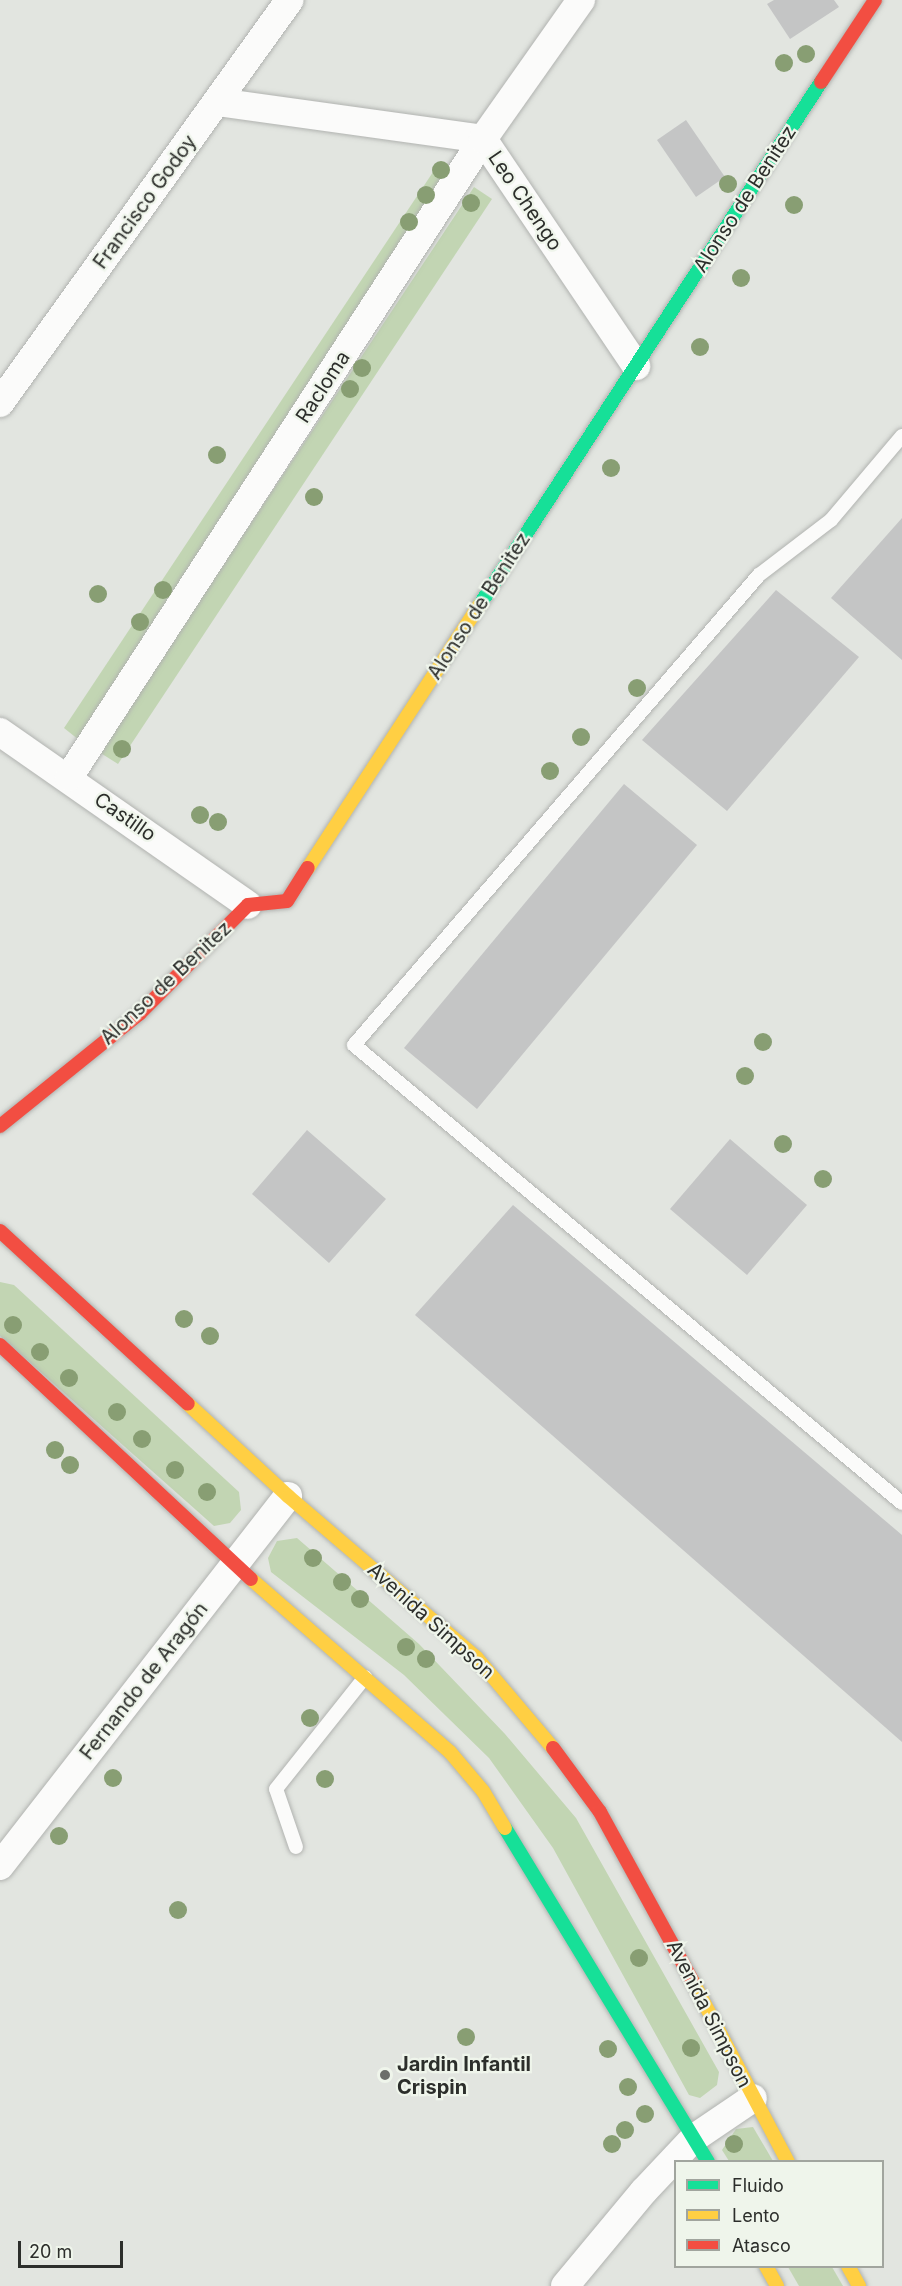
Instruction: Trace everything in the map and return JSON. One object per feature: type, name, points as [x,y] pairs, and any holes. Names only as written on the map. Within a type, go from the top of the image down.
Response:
[{"type":"main road","name":"Alonso de Benitez","points":[[0,1126],[139,1014],[248,905],[287,900],[875,0]]},
{"type":"main road","name":"Avenida Simpson","points":[[4,1243],[288,1496],[476,1657],[546,1738],[600,1812],[788,2160]]},
{"type":"main road","points":[[0,1345],[234,1564],[366,1676],[450,1752],[483,1791],[701,2150]]},
{"type":"main road","points":[[767,2268],[777,2286]]},
{"type":"main road","points":[[849,2268],[859,2286]]},
{"type":"street","name":"Francisco Godoy","points":[[0,403],[290,0]]},
{"type":"street","name":"Racloma","points":[[69,777],[483,139],[581,0]]},
{"type":"street","name":"Leo Chengo","points":[[218,102],[483,139],[636,366]]},
{"type":"street","name":"Castillo","points":[[0,732],[69,777],[248,905]]},
{"type":"street","name":"Fernando de Aragón","points":[[4,1853],[288,1496]]},
{"type":"street","points":[[687,2160],[701,2150],[753,2098]]},
{"type":"street","points":[[565,2286],[644,2191],[674,2169]]},
{"type":"lane","points":[[902,436],[831,520],[759,575],[354,1045],[902,1503]]},
{"type":"lane","points":[[296,1847],[276,1789],[366,1676]]},
{"type":"green space","points":[[439,163],[454,173],[79,740],[64,728]]},
{"type":"green space","points":[[474,187],[492,199],[118,764],[99,752]]},
{"type":"green space","points":[[0,1282],[14,1285],[239,1492],[241,1510],[230,1523],[214,1526],[0,1336]]},
{"type":"green space","points":[[297,1538],[419,1644],[505,1734],[576,1818],[719,2072],[717,2085],[700,2098],[689,2095],[553,1848],[489,1758],[404,1675],[271,1572],[268,1558],[277,1541]]},
{"type":"green space","points":[[753,2127],[772,2160],[728,2160],[722,2150],[736,2129]]},
{"type":"green space","points":[[789,2268],[833,2268],[843,2286],[799,2286]]},
{"type":"building","points":[[774,0],[834,0],[839,7],[790,39],[767,4]]},
{"type":"building","points":[[686,120],[725,177],[696,197],[657,140]]},
{"type":"building","points":[[902,518],[902,660],[831,598]]},
{"type":"building","points":[[776,590],[859,657],[727,811],[642,740]]},
{"type":"building","points":[[624,784],[697,845],[477,1109],[404,1048]]},
{"type":"building","points":[[307,1130],[386,1199],[329,1263],[252,1194]]},
{"type":"building","points":[[730,1139],[807,1205],[747,1275],[670,1209]]},
{"type":"building","points":[[513,1205],[902,1535],[902,1742],[415,1315]]},
{"type":"traffic: fast","points":[[479,606],[821,82]]},
{"type":"traffic: fast","points":[[505,1828],[707,2160]]},
{"type":"traffic: slow","points":[[308,868],[479,606]]},
{"type":"traffic: slow","points":[[188,1404],[288,1496],[476,1657],[553,1748]]},
{"type":"traffic: slow","points":[[251,1579],[450,1752],[483,1791],[505,1828]]},
{"type":"traffic: slow","points":[[692,1980],[787,2160]]},
{"type":"traffic: slow","points":[[767,2268],[777,2286]]},
{"type":"traffic: slow","points":[[849,2268],[859,2286]]},
{"type":"traffic: jam","points":[[821,82],[875,0]]},
{"type":"traffic: jam","points":[[0,1126],[139,1014],[248,905],[287,901],[308,868]]},
{"type":"traffic: jam","points":[[0,1231],[188,1404]]},
{"type":"traffic: jam","points":[[0,1345],[251,1579]]},
{"type":"traffic: jam","points":[[553,1748],[600,1812],[692,1980]]},
{"type":"place","name":"Jardin Infantil Crispin","points":[[385,2075]]}]
